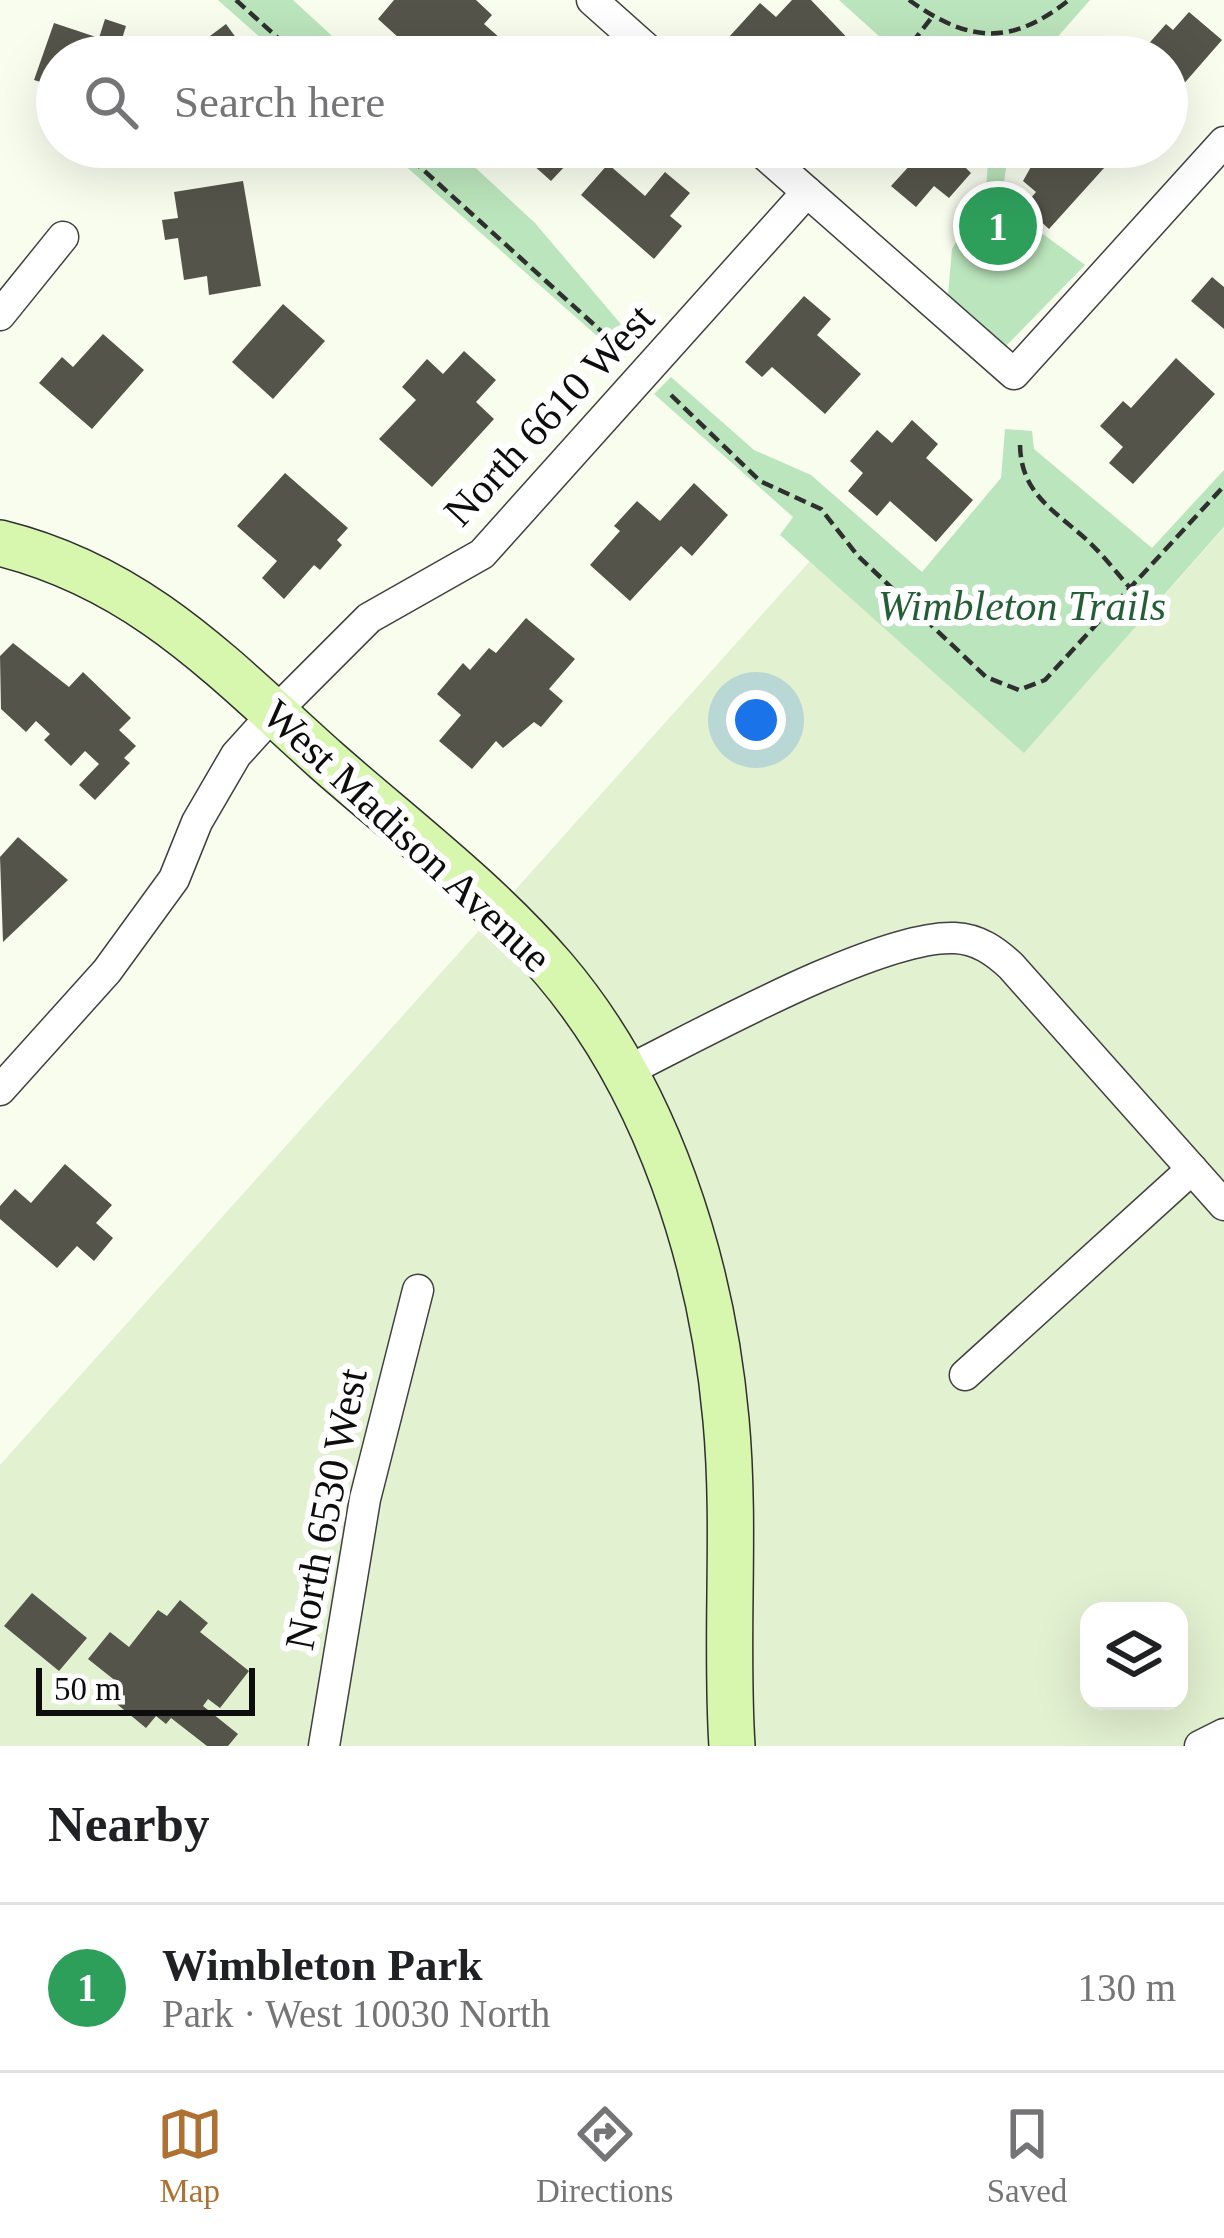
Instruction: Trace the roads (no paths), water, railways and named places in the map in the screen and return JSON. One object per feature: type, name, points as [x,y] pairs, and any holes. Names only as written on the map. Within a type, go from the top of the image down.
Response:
[{"type":"street","points":[[592,0],[632,36]]},
{"type":"street","points":[[792,168],[811,179],[1014,374],[1224,142]]},
{"type":"street","name":"North 6610 West","points":[[0,1090],[107,971],[173,879],[197,822],[236,755],[274,712],[369,618],[482,554],[811,179]]},
{"type":"street","points":[[0,315],[63,237]]},
{"type":"street","name":"West Madison Avenue","points":[[0,543],[51,556],[178,625],[534,947],[593,1021],[623,1073],[682,1211],[719,1364],[730,1482],[732,1746]]},
{"type":"street","points":[[623,1073],[813,981],[897,950],[958,938],[987,946],[1012,966],[1224,1205]]},
{"type":"street","points":[[965,1375],[1192,1169]]},
{"type":"street","name":"North 6530 West","points":[[324,1746],[365,1499],[418,1290]]},
{"type":"street","points":[[1200,1746],[1224,1734]]},
{"type":"place","name":"Wimbleton Park","points":[[998,226]]},
{"type":"park label","name":"Wimbleton Trails","points":[[1022,606]]}]
